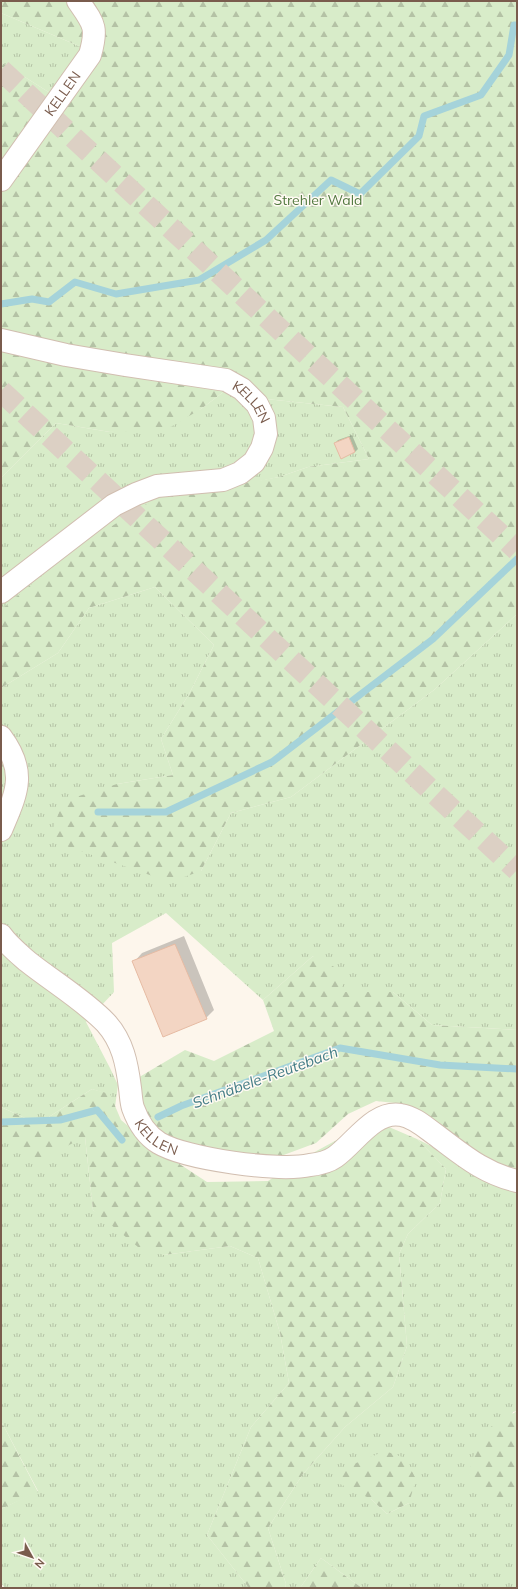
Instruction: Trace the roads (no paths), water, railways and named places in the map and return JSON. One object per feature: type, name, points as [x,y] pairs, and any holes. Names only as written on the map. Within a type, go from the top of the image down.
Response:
[{"type":"street","name":"KELLEN","points":[[1,180],[90,55],[95,40],[93,23],[78,1]]},
{"type":"street","name":"KELLEN","points":[[1,340],[66,355],[126,366],[226,380],[242,389],[257,404],[264,418],[266,434],[262,448],[254,462],[240,473],[223,480],[157,486],[136,494],[114,505],[1,592]]},
{"type":"street","points":[[1,737],[9,748],[16,764],[18,780],[15,797],[1,830]]},
{"type":"street","name":"KELLEN","points":[[1,934],[18,953],[48,978],[89,1008],[107,1024],[120,1042],[126,1060],[133,1106],[140,1123],[147,1134],[159,1143],[179,1151],[221,1161],[278,1167],[302,1167],[321,1163],[334,1158],[372,1123],[383,1117],[402,1115],[419,1123],[486,1171],[502,1178],[517,1181]]},
{"type":"waterway","points":[[1,304],[32,299],[49,302],[75,282],[116,294],[199,280],[266,240],[331,180],[360,194],[419,136],[424,116],[481,95],[509,55],[514,25],[517,25]]},
{"type":"waterway","points":[[98,812],[166,812],[272,762],[433,639],[517,559]]},
{"type":"waterway","name":"Schnäbele-Reutebach","points":[[158,1117],[181,1106],[340,1048],[440,1065],[517,1069]]},
{"type":"waterway","name":"Schnäbele-Reutebach","points":[[1,1122],[60,1120],[97,1110],[122,1140]]},
{"type":"tunnel","points":[[1,70],[517,550]]},
{"type":"tunnel","points":[[1,391],[517,870]]},
{"type":"park label","name":"Strehler Wald","points":[[318,200]]}]
